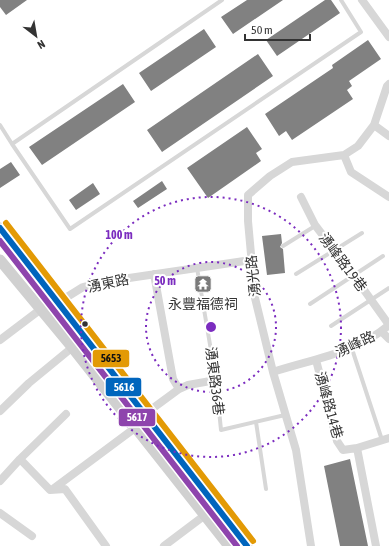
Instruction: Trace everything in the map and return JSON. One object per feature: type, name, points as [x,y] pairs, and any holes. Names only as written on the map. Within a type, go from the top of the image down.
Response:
[{"type":"main road","points":[[0,228],[59,302],[247,546]]},
{"type":"main road","points":[[0,260],[72,347],[229,546]]},
{"type":"street","points":[[362,0],[389,37]]},
{"type":"street","name":"湧光路","points":[[311,546],[296,450],[273,372],[255,298],[248,221],[248,195],[270,176],[292,162],[344,155],[358,146],[374,125],[389,84]]},
{"type":"street","points":[[374,125],[389,136]]},
{"type":"street","points":[[344,155],[352,172],[389,197]]},
{"type":"street","name":"湧峰路19巷","points":[[301,197],[315,225],[372,300],[389,325]]},
{"type":"street","name":"湧東路","points":[[0,340],[41,309],[59,302],[83,287],[102,282],[251,260]]},
{"type":"street","points":[[154,274],[173,379],[179,389]]},
{"type":"street","name":"湧峰路","points":[[273,372],[352,349],[382,332],[389,325]]},
{"type":"street","points":[[382,332],[389,339]]},
{"type":"street","points":[[0,411],[29,383],[86,337]]},
{"type":"street","name":"湧峰路14巷","points":[[316,360],[337,441],[343,450],[356,448],[386,439]]},
{"type":"street","points":[[53,490],[135,428],[145,414],[179,389],[188,385],[216,380]]},
{"type":"street","points":[[0,481],[20,458],[66,414]]},
{"type":"street","points":[[356,448],[376,546]]},
{"type":"street","points":[[20,458],[50,490],[65,489],[106,546]]},
{"type":"street","points":[[164,546],[217,506]]},
{"type":"street","points":[[0,513],[32,536]]},
{"type":"lane","points":[[12,144],[222,0]]},
{"type":"lane","points":[[0,125],[70,229],[361,32],[341,0]]},
{"type":"lane","points":[[283,246],[315,225]]},
{"type":"lane","points":[[296,274],[362,234]]},
{"type":"lane","points":[[310,304],[383,256]]},
{"type":"lane","name":"湧東路36巷","points":[[197,268],[216,380],[221,430],[286,415]]},
{"type":"lane","points":[[331,326],[389,288]]},
{"type":"lane","points":[[352,349],[386,439]]},
{"type":"lane","points":[[256,422],[266,489]]},
{"type":"building","points":[[0,0],[27,0],[6,15],[0,7]]},
{"type":"building","points":[[247,0],[283,0],[233,34],[221,17]]},
{"type":"building","points":[[325,0],[331,0],[340,13],[277,56],[266,40]]},
{"type":"building","points":[[204,29],[216,47],[151,91],[139,73]]},
{"type":"building","points":[[368,40],[381,59],[349,81],[352,86],[347,90],[353,99],[292,140],[286,131],[279,136],[265,114],[333,68],[332,65]]},
{"type":"building","points":[[258,54],[273,76],[162,152],[147,130]]},
{"type":"building","points":[[123,84],[135,102],[42,165],[29,147]]},
{"type":"building","points":[[247,127],[262,149],[256,153],[261,161],[208,198],[187,168]]},
{"type":"building","points":[[11,162],[20,175],[0,188],[0,169]]},
{"type":"building","points":[[162,181],[167,189],[138,208],[133,201]]},
{"type":"building","points":[[93,183],[100,194],[76,210],[69,200]]},
{"type":"building","points":[[281,234],[282,243],[280,247],[283,249],[285,273],[267,275],[262,236]]},
{"type":"building","points":[[350,459],[368,546],[340,546],[324,466]]},
{"type":"transit line","name":"5653","points":[[6,223],[253,541]]},
{"type":"transit line","name":"5616","points":[[0,228],[247,546]]},
{"type":"transit line","name":"5617","points":[[0,241],[237,546]]},
{"type":"place","name":"永豐福德祠","points":[[203,284]]}]
